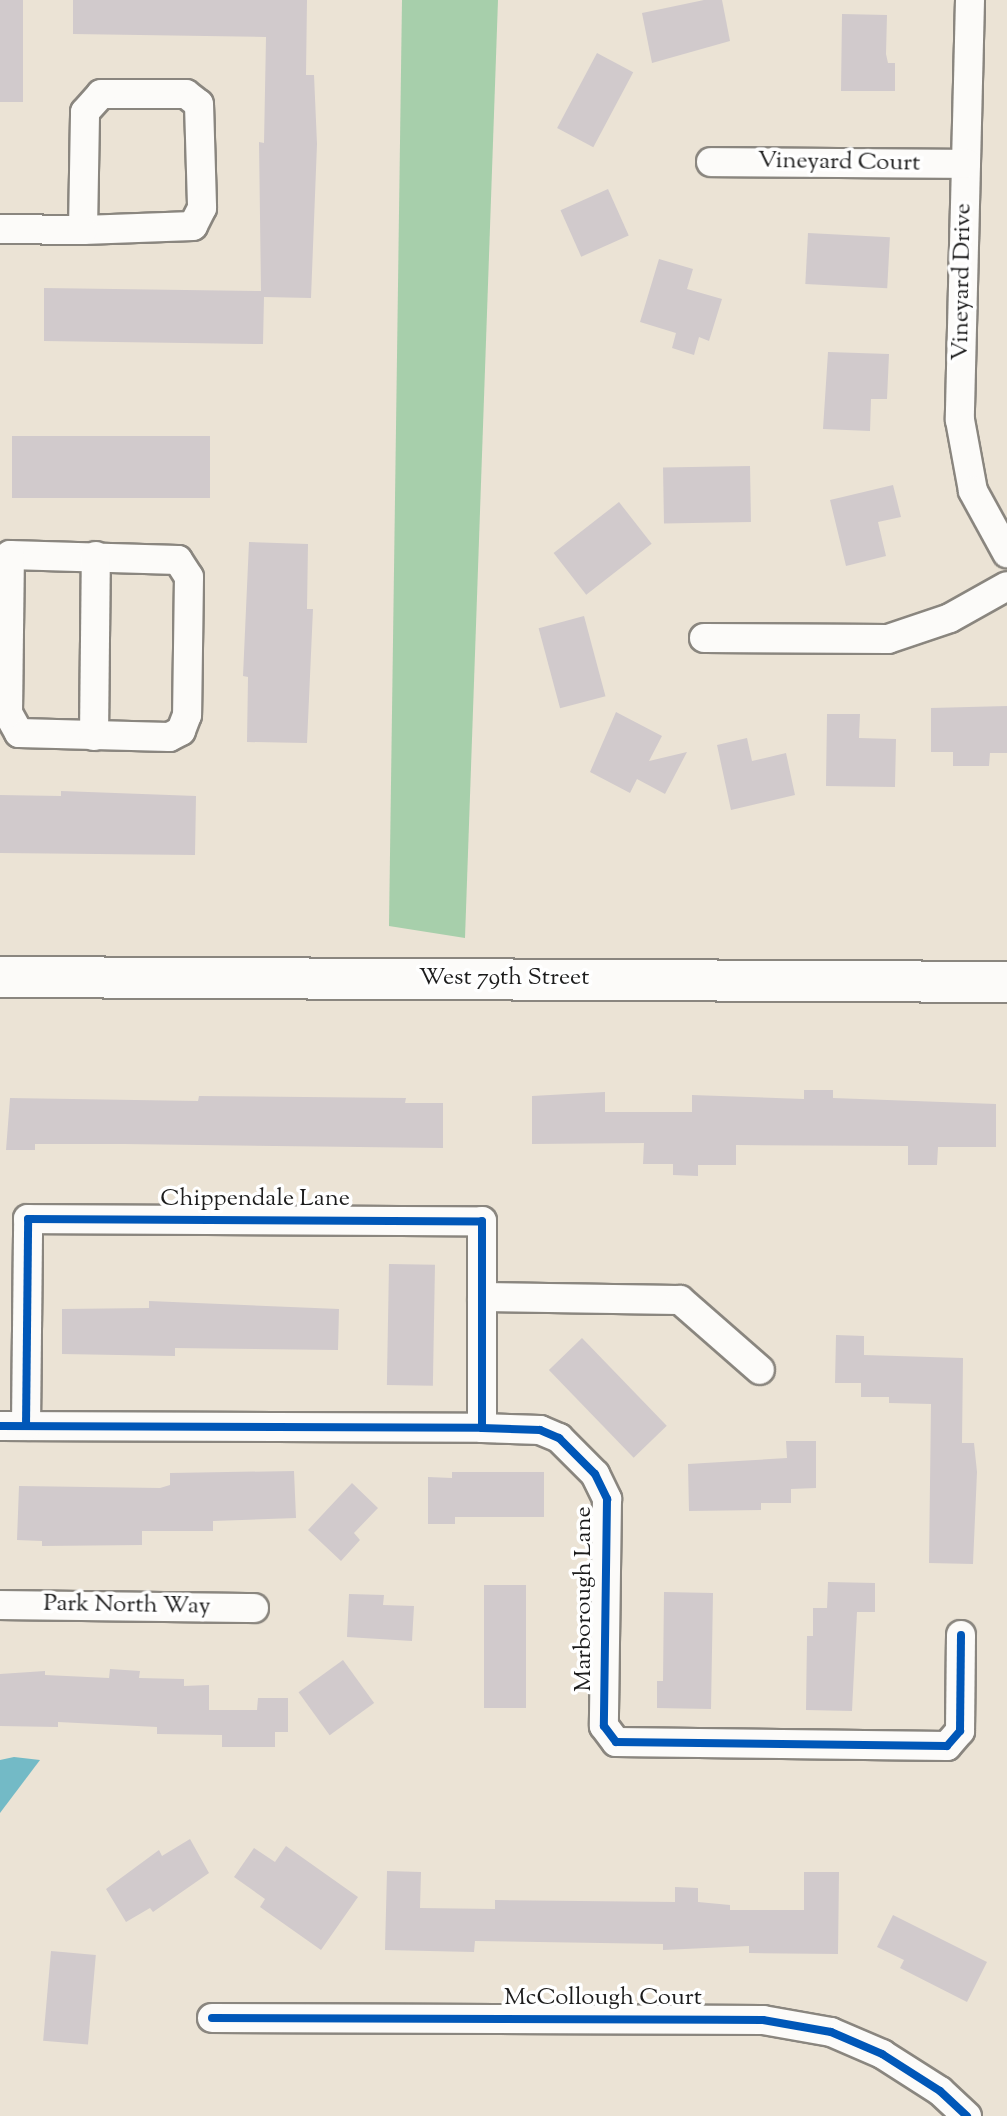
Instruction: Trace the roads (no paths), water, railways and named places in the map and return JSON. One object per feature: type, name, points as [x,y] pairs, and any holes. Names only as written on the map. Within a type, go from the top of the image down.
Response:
[{"type":"main road","name":"West 79th Street","points":[[0,977],[1007,982]]},
{"type":"street","name":"Vineyard Drive","points":[[970,0],[961,435],[973,491],[1007,553]]},
{"type":"street","points":[[0,229],[83,230],[193,226],[202,208],[203,117],[194,99],[186,94],[101,94],[90,101],[84,116],[83,230]]},
{"type":"street","name":"Vineyard Court","points":[[711,162],[966,164]]},
{"type":"street","points":[[5,555],[171,557],[185,566],[189,577],[185,727],[169,737],[27,736],[11,724],[5,555]]},
{"type":"street","points":[[94,736],[96,556]]},
{"type":"street","points":[[704,638],[888,639],[950,618],[1007,586]]},
{"type":"street","name":"Chippendale Lane","points":[[13,1426],[28,1219],[482,1221],[482,1428]]},
{"type":"street","points":[[482,1297],[680,1300],[760,1370]]},
{"type":"street","name":"Marborough Lane","points":[[13,1426],[482,1428],[540,1430],[559,1438],[603,1488],[604,1726],[616,1742],[947,1746],[960,1731],[961,1635]]},
{"type":"street","name":"Park North Way","points":[[0,1605],[254,1608]]},
{"type":"street","name":"McCollough Court","points":[[212,2018],[763,2020],[831,2032],[882,2054],[940,2091],[967,2116]]},
{"type":"water","points":[[14,1757],[40,1760],[0,1813],[0,1760]]}]
